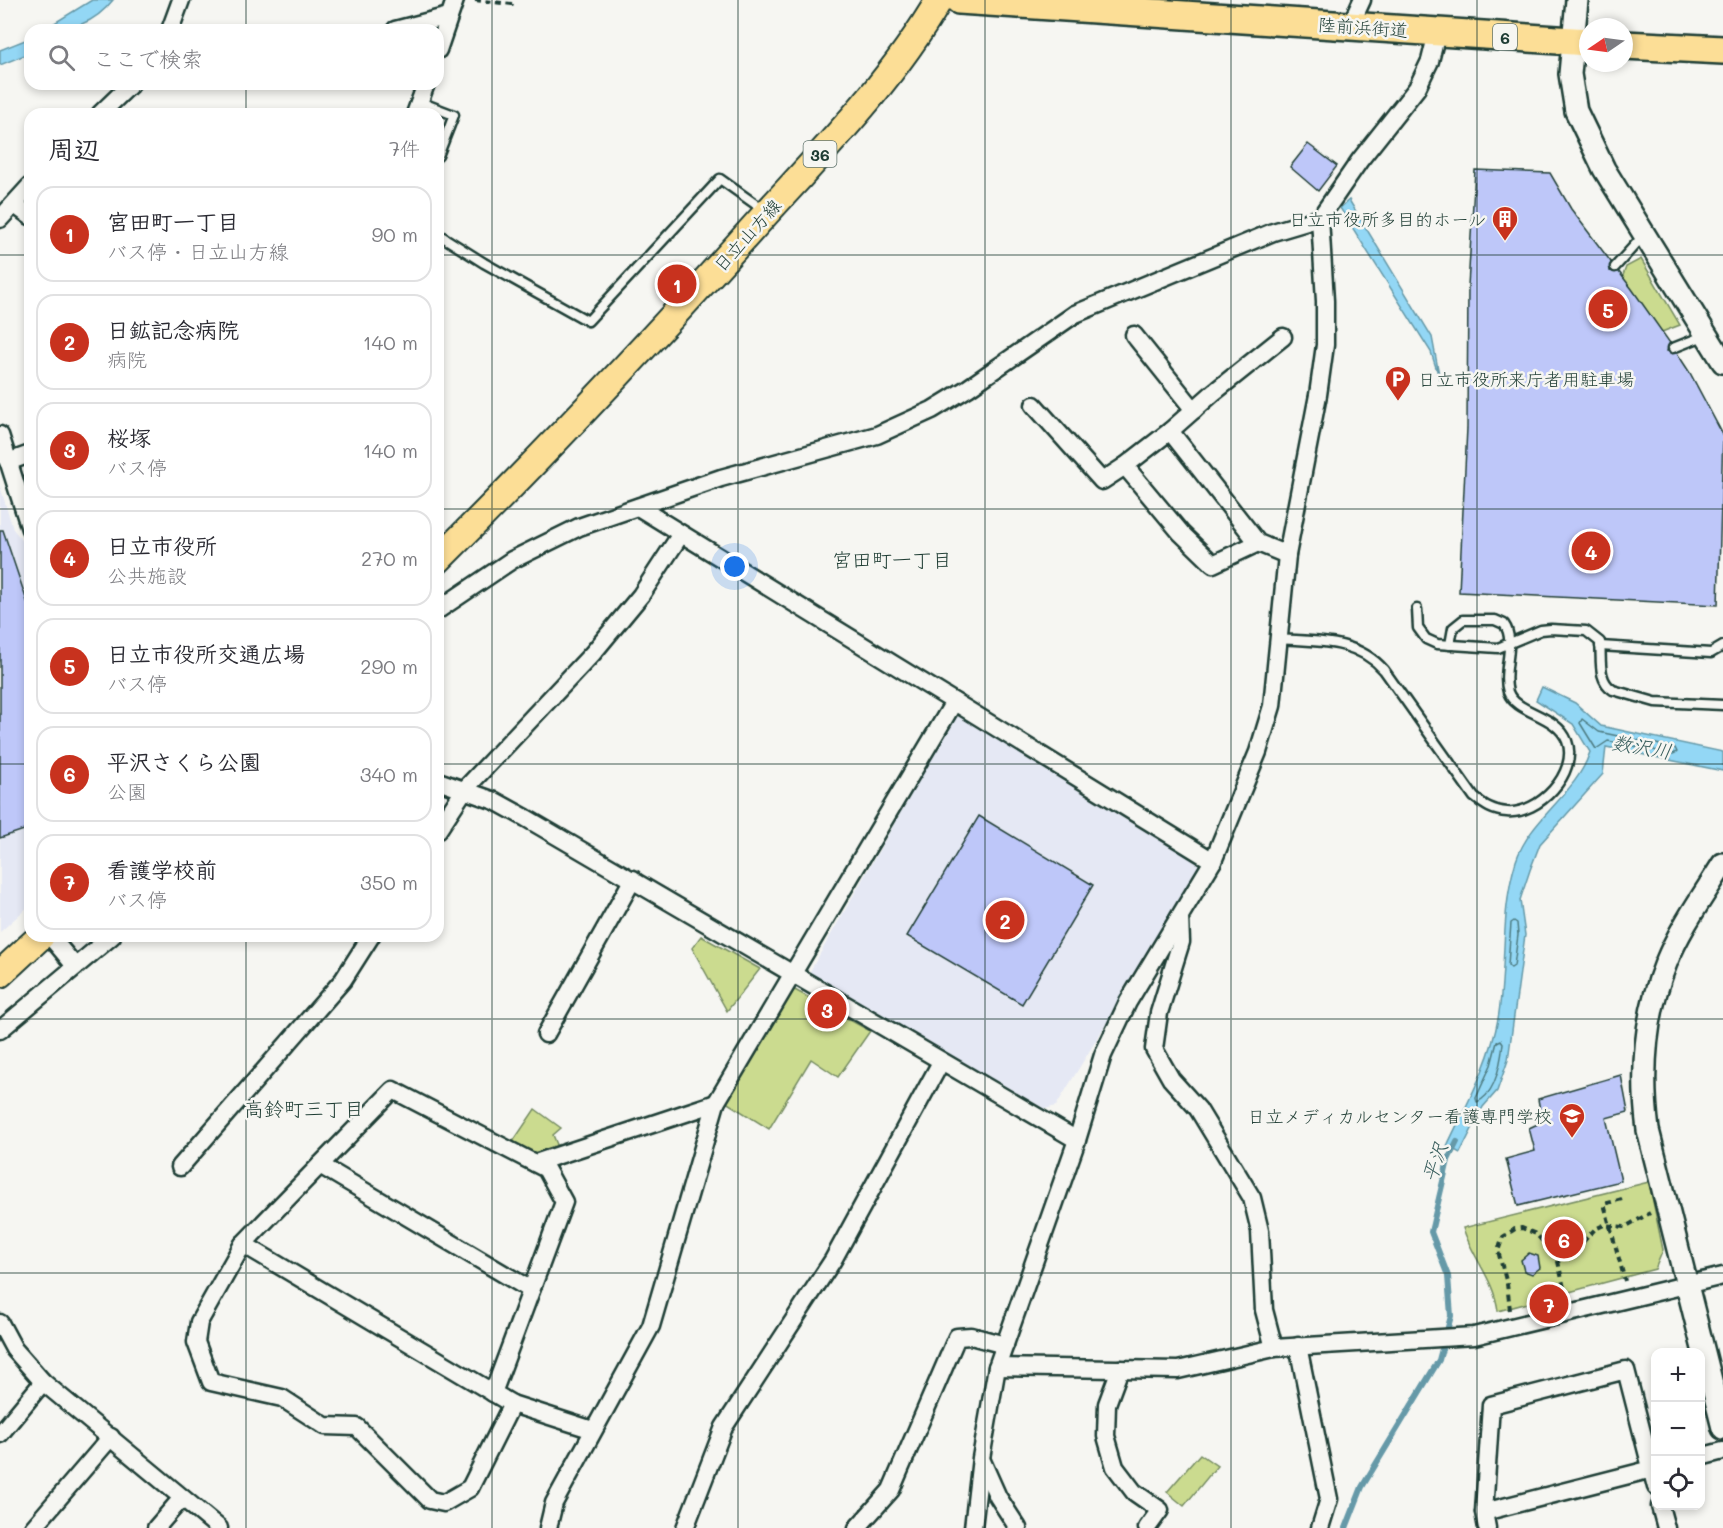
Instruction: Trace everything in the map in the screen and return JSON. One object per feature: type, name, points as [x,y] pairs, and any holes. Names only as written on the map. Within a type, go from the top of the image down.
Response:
[{"type":"highway","name":"陸前浜街道","points":[[959,0],[1579,42]]},
{"type":"highway","points":[[1633,45],[1723,50]]},
{"type":"main road","name":"日立山方線","points":[[444,554],[511,487],[767,213],[845,126],[904,55],[939,0]]},
{"type":"main road","points":[[0,974],[35,942]]},
{"type":"street","points":[[172,24],[181,0]]},
{"type":"street","points":[[444,31],[455,0]]},
{"type":"street","points":[[1350,26],[1362,0]]},
{"type":"street","points":[[1577,0],[1579,28]]},
{"type":"street","points":[[418,24],[449,16]]},
{"type":"street","points":[[973,1528],[981,1458],[997,1367],[1077,1140],[1103,1056],[1128,1002],[1213,861],[1258,753],[1272,706],[1287,555],[1318,395],[1324,345],[1325,301],[1320,218],[1360,160],[1417,88],[1430,61],[1437,33]]},
{"type":"street","points":[[1579,48],[1571,94],[1576,111],[1604,169],[1723,362]]},
{"type":"street","points":[[105,108],[125,90]]},
{"type":"street","points":[[418,108],[424,90]]},
{"type":"street","points":[[0,219],[24,194]]},
{"type":"street","points":[[15,205],[24,212]]},
{"type":"street","points":[[444,606],[522,555],[579,527],[721,478],[877,435],[901,425],[968,388],[1075,314],[1273,232],[1320,218]]},
{"type":"street","points":[[1134,335],[1194,410]]},
{"type":"street","points":[[1034,405],[1102,481],[1170,431],[1283,337]]},
{"type":"street","points":[[1170,431],[1258,543],[1287,555]]},
{"type":"street","points":[[0,435],[24,511]]},
{"type":"street","points":[[8,462],[24,456]]},
{"type":"street","points":[[1125,466],[1181,533],[1212,564],[1258,543]]},
{"type":"street","points":[[638,507],[1213,861]]},
{"type":"street","points":[[444,821],[465,789],[593,653],[641,595],[681,534]]},
{"type":"street","points":[[548,1528],[554,1503],[651,1326],[716,1103],[954,702]]},
{"type":"street","points":[[444,783],[495,801],[633,879],[793,976],[1077,1140]]},
{"type":"street","points":[[1723,864],[1684,927],[1666,964],[1653,1003],[1645,1044],[1643,1089],[1648,1130],[1723,1428]]},
{"type":"street","points":[[546,1034],[633,879]]},
{"type":"street","points":[[1180,916],[1181,942],[1160,1013],[1154,1049],[1171,1079],[1198,1109],[1252,1198],[1260,1231],[1264,1310],[1274,1348]]},
{"type":"street","points":[[55,942],[75,966]]},
{"type":"street","points":[[0,1030],[105,942]]},
{"type":"street","points":[[180,1167],[343,980],[367,942]]},
{"type":"street","points":[[685,1528],[724,1427],[833,1260],[941,1062]]},
{"type":"street","points":[[493,1393],[564,1202],[546,1169],[393,1090],[243,1244],[199,1322],[196,1341],[210,1382],[282,1398],[325,1426],[357,1427],[430,1500],[444,1503],[470,1488],[512,1404]]},
{"type":"street","points":[[535,1163],[716,1103]]},
{"type":"street","points":[[320,1165],[531,1290]]},
{"type":"street","points":[[243,1244],[512,1404],[593,1430]]},
{"type":"street","points":[[997,1367],[1156,1371],[1197,1368],[1274,1348],[1458,1337],[1510,1328],[1723,1276]]},
{"type":"street","points":[[0,1323],[14,1349],[43,1382],[219,1528]]},
{"type":"street","points":[[857,1528],[891,1490],[957,1337],[971,1336],[1005,1345]]},
{"type":"street","points":[[1298,1346],[1329,1499],[1320,1528]]},
{"type":"street","points":[[1120,1369],[1107,1404],[1106,1436],[1115,1467],[1134,1492],[1160,1510],[1147,1528]]},
{"type":"street","points":[[1651,1462],[1626,1370],[1491,1405],[1485,1520],[1651,1470]]},
{"type":"street","points":[[0,1434],[43,1382]]},
{"type":"street","points":[[33,1528],[111,1437]]},
{"type":"street","points":[[1705,1456],[1723,1451]]},
{"type":"street","points":[[981,1458],[998,1497],[1018,1528]]},
{"type":"street","points":[[156,1528],[182,1498]]},
{"type":"street","points":[[1661,1510],[1666,1528]]},
{"type":"lane","points":[[444,113],[454,115],[444,141]]},
{"type":"lane","points":[[444,238],[484,263],[588,321],[720,179],[767,213]]},
{"type":"lane","points":[[1615,267],[1644,234]]},
{"type":"lane","points":[[1673,348],[1706,335]]},
{"type":"lane","points":[[1417,609],[1418,628],[1422,635],[1432,643],[1498,648],[1541,630],[1586,631],[1597,637],[1600,646],[1602,676],[1608,687],[1613,690],[1654,702],[1723,705]]},
{"type":"lane","points":[[1277,639],[1348,645],[1367,653],[1384,670],[1474,797],[1488,808],[1507,813],[1524,811],[1538,802],[1564,774],[1569,756],[1567,741],[1554,723],[1516,702],[1509,695],[1506,672],[1509,634],[1504,624],[1496,620],[1468,619],[1453,628],[1450,645]]},
{"type":"lane","points":[[1600,646],[1711,653],[1723,646]]},
{"type":"path","points":[[475,0],[512,2]]},
{"type":"path","points":[[1622,1199],[1604,1204],[1612,1226],[1629,1300]]},
{"type":"path","points":[[1557,1257],[1573,1253],[1595,1229],[1612,1226],[1625,1227],[1647,1213],[1667,1209]]},
{"type":"path","points":[[1510,1328],[1507,1284],[1498,1251],[1503,1237],[1515,1228],[1530,1230],[1557,1257],[1570,1314]]},
{"type":"shaded area","points":[[0,486],[13,529],[24,543],[24,910],[0,932]]},
{"type":"shaded area","points":[[957,714],[1202,859],[1202,866],[1056,1106],[1045,1109],[809,973]]},
{"type":"green space","points":[[1641,259],[1680,325],[1659,333],[1620,284],[1626,267]]},
{"type":"green space","points":[[701,936],[760,969],[727,1011],[692,948]]},
{"type":"green space","points":[[793,989],[870,1031],[838,1077],[811,1059],[769,1129],[726,1102]]},
{"type":"green space","points":[[535,1109],[561,1128],[553,1135],[561,1154],[535,1163],[508,1149]]},
{"type":"green space","points":[[1649,1182],[1663,1250],[1655,1269],[1498,1311],[1488,1279],[1463,1228]]},
{"type":"green space","points":[[1200,1454],[1217,1466],[1184,1506],[1167,1492]]},
{"type":"water","points":[[92,0],[113,0],[98,15],[82,24],[53,24]]},
{"type":"water","points":[[24,40],[24,55],[0,65],[0,50]]},
{"type":"water","points":[[1349,200],[1432,337],[1440,380],[1431,352],[1340,208]]},
{"type":"water","name":"数沢川","points":[[1542,687],[1575,703],[1601,726],[1723,752],[1723,771],[1606,747],[1603,774],[1540,844],[1530,870],[1520,900],[1525,935],[1508,1060],[1497,1091],[1483,1107],[1460,1153],[1447,1146],[1477,1084],[1494,1036],[1501,999],[1508,900],[1516,861],[1532,832],[1574,781],[1590,752],[1573,724],[1536,700]]},
{"type":"building","points":[[1308,144],[1337,166],[1318,191],[1290,167]]},
{"type":"building","points":[[1475,170],[1550,173],[1571,209],[1611,262],[1610,271],[1619,272],[1670,343],[1667,351],[1677,353],[1690,373],[1723,435],[1718,605],[1459,592],[1467,428],[1468,286]]},
{"type":"building","points":[[0,530],[3,530],[24,592],[24,830],[0,838]]},
{"type":"building","points":[[979,816],[1093,885],[1022,1004],[907,936]]},
{"type":"building","name":"日立メディカルセンター看護専門学校","points":[[1621,1075],[1628,1112],[1606,1118],[1621,1181],[1518,1206],[1506,1159],[1535,1151],[1529,1128],[1542,1122],[1538,1099]]},
{"type":"building","points":[[1529,1253],[1538,1256],[1540,1268],[1532,1274],[1524,1271],[1521,1260]]},
{"type":"waterway","name":"平沢","points":[[1346,1528],[1362,1487],[1439,1360],[1451,1316],[1448,1276],[1431,1232],[1448,1160],[1457,1142]]},
{"type":"place","name":"日立市役所多目的ホール","points":[[1505,242]]},
{"type":"place","name":"宮田町一丁目","points":[[677,284]]},
{"type":"place","name":"日立市役所交通広場","points":[[1608,309]]},
{"type":"place","name":"日立市役所来庁者用駐車場","points":[[1398,402]]},
{"type":"place","name":"日立市役所","points":[[1591,551]]},
{"type":"place","name":"日鉱記念病院","points":[[1005,920]]},
{"type":"place","name":"桜塚","points":[[827,1009]]},
{"type":"place","name":"日立メディカルセンター看護専門学校","points":[[1572,1139]]},
{"type":"place","name":"平沢さくら公園","points":[[1564,1239]]},
{"type":"place","name":"看護学校前","points":[[1549,1304]]},
{"type":"district","name":"宮田町一丁目","points":[[892,559]]},
{"type":"district","name":"高鈴町三丁目","points":[[304,1108]]}]
